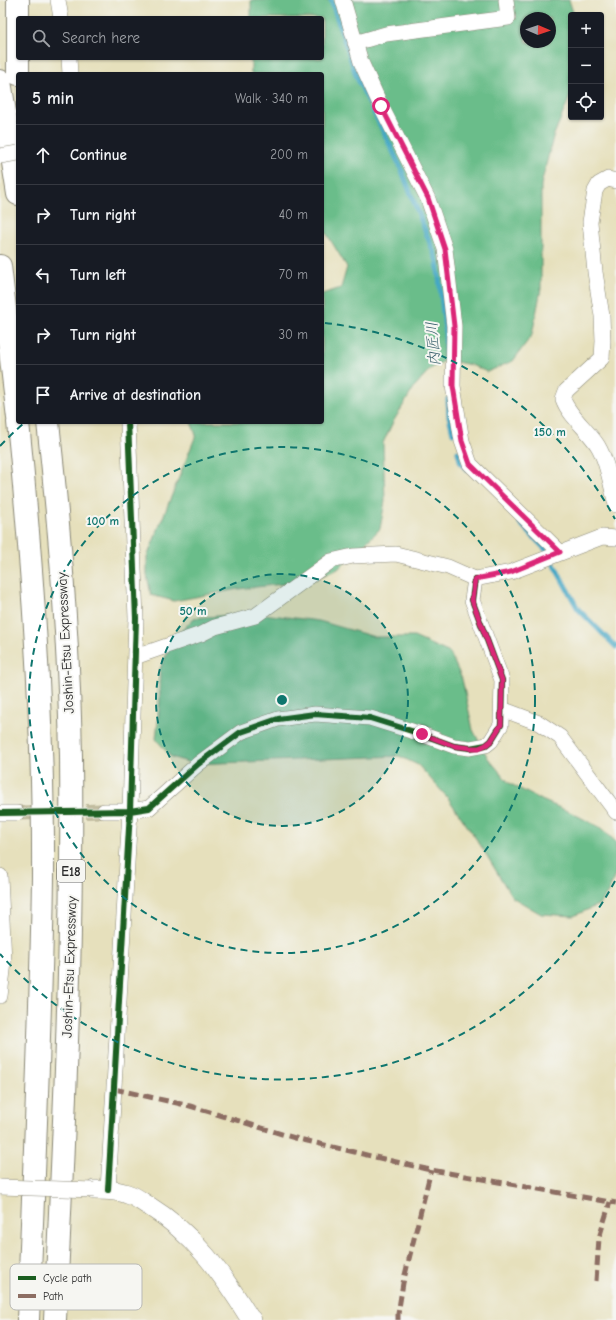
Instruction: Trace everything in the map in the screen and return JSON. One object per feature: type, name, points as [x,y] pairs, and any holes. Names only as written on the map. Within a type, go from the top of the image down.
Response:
[{"type":"highway","points":[[18,0],[18,16]]},
{"type":"highway","points":[[18,60],[18,72]]},
{"type":"highway","points":[[0,81],[16,181]]},
{"type":"highway","points":[[0,266],[16,401]]},
{"type":"highway","name":"Joshin-Etsu Expressway","points":[[18,424],[28,520],[36,635],[41,753],[43,876],[36,1128],[30,1264]]},
{"type":"highway","name":"Joshin-Etsu Expressway","points":[[48,424],[58,516],[66,636],[71,753],[72,885],[58,1264]]},
{"type":"highway","points":[[54,424],[58,516]]},
{"type":"highway","name":"Joshin-Etsu Expressway","points":[[28,1310],[28,1320]]},
{"type":"highway","name":"Joshin-Etsu Expressway","points":[[56,1310],[56,1320]]},
{"type":"street","points":[[58,0],[61,16]]},
{"type":"street","points":[[343,0],[361,62],[381,106],[428,198],[445,249],[454,326],[453,386],[462,441],[470,464],[560,552]]},
{"type":"street","points":[[355,43],[386,34],[508,18],[506,0]]},
{"type":"street","points":[[69,60],[70,72]]},
{"type":"street","points":[[0,156],[16,153]]},
{"type":"street","points":[[616,181],[608,179],[599,184],[595,191],[590,222],[595,272],[602,316],[604,341],[602,358],[566,391],[563,399],[565,406],[599,447],[605,461],[616,505]]},
{"type":"street","points":[[101,1190],[130,811],[136,618],[128,424]]},
{"type":"street","points":[[135,657],[200,634],[215,627],[255,616],[331,561],[353,556],[396,554],[448,567],[475,579],[511,572],[602,537],[616,538]]},
{"type":"street","points":[[104,811],[130,811],[149,808],[198,764],[242,732],[278,719],[315,714],[370,718],[422,734],[454,746],[479,748],[486,745],[491,741],[501,725],[502,680],[472,600],[475,579]]},
{"type":"street","points":[[502,708],[538,723],[560,737],[616,812]]},
{"type":"street","points":[[0,813],[17,813]]},
{"type":"street","points":[[0,876],[2,960],[0,996]]},
{"type":"street","points":[[0,1187],[101,1190],[130,1195],[165,1216],[198,1245],[232,1290],[248,1317],[252,1320]]},
{"type":"green space","points":[[251,0],[569,0],[573,12],[568,12],[568,101],[553,137],[541,185],[541,289],[532,335],[513,361],[487,372],[471,365],[446,360],[430,369],[415,386],[393,422],[383,443],[385,501],[380,529],[338,569],[310,581],[238,589],[174,601],[151,595],[147,575],[147,557],[196,435],[192,424],[324,424],[324,293],[341,288],[347,267],[324,229],[324,72],[251,72],[251,60],[324,60],[324,16],[251,16]]},
{"type":"green space","points":[[255,613],[319,621],[375,637],[414,637],[450,653],[462,679],[473,730],[488,758],[509,783],[601,828],[616,842],[616,872],[609,891],[600,904],[574,916],[541,914],[512,897],[481,846],[448,798],[418,765],[399,756],[194,764],[171,757],[156,739],[160,702],[160,669],[174,639],[194,618]]},
{"type":"waterway","name":"内匠川","points":[[331,0],[357,78],[400,166],[437,261],[445,330],[446,359]]},
{"type":"waterway","name":"内匠川","points":[[448,399],[449,416],[453,433]]},
{"type":"waterway","name":"内匠川","points":[[458,452],[461,464],[467,469]]},
{"type":"waterway","name":"内匠川","points":[[520,523],[546,550],[578,609],[616,647]]},
{"type":"tunnel","points":[[17,813],[104,811]]},
{"type":"marked path","points":[[114,1089],[190,1106],[295,1138],[426,1169],[616,1203]]},
{"type":"marked path","points":[[398,1320],[403,1283],[431,1170]]},
{"type":"marked path","points":[[596,1281],[599,1238],[610,1202]]},
{"type":"cycle path","points":[[108,1190],[130,811],[136,618],[128,424]]},
{"type":"cycle path","points":[[0,813],[130,811],[149,808],[198,764],[241,732],[278,719],[315,714],[370,718],[454,746],[470,748],[486,745],[491,741],[501,725],[502,680],[472,600],[475,579]]},
{"type":"route","points":[[381,106],[428,198],[445,249],[454,326],[453,386],[462,441],[470,464],[560,552],[511,572],[475,579],[472,600],[502,680],[502,721],[496,735],[486,745],[479,748],[470,748],[454,746],[422,734]]}]
